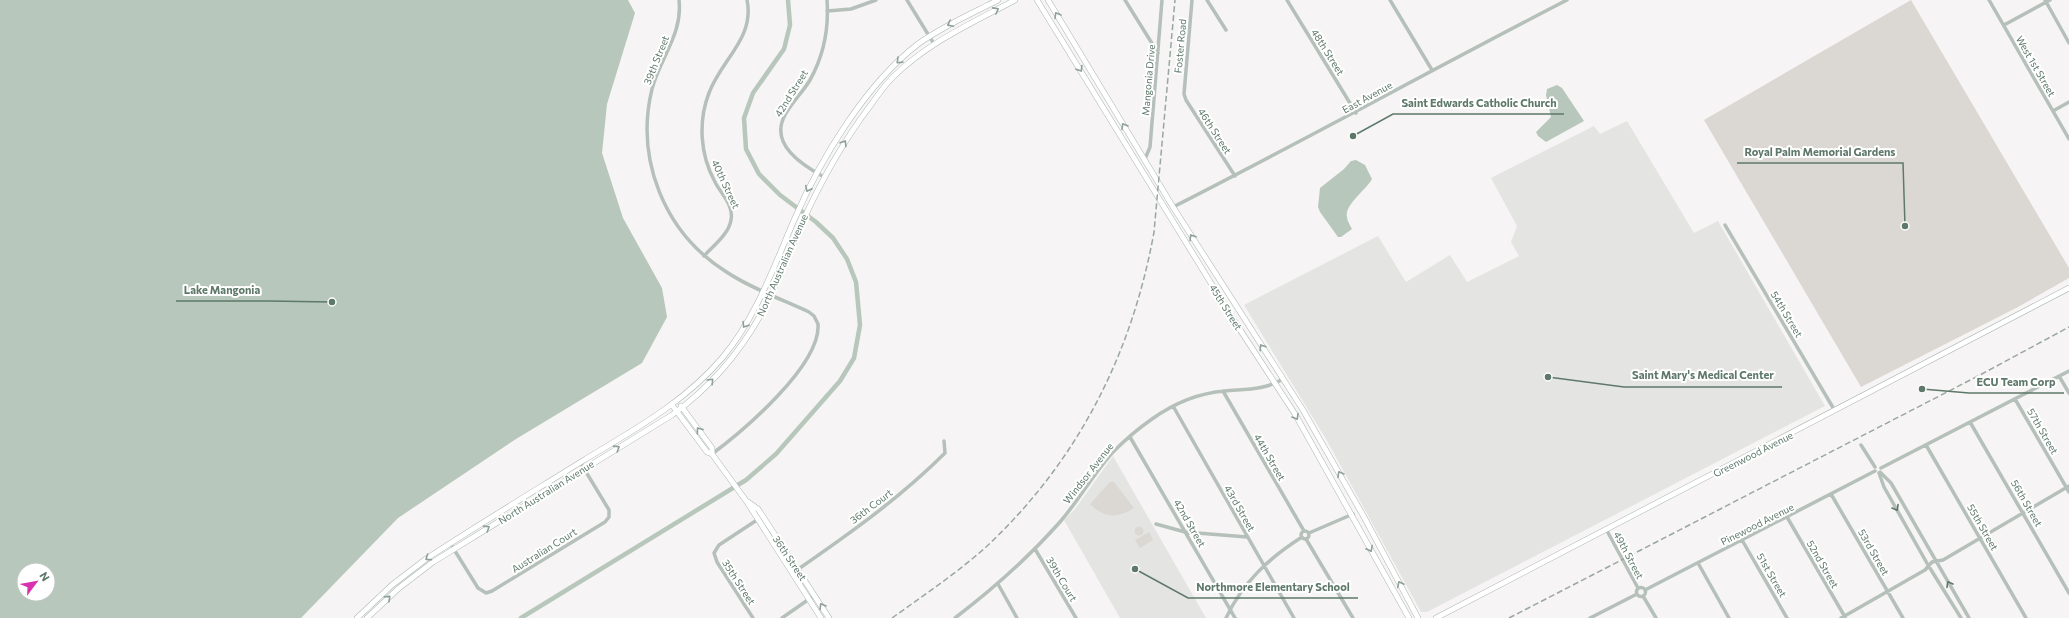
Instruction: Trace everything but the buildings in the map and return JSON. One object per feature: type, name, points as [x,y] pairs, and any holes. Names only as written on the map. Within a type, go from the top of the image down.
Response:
[{"type":"main road","name":"North Australian Avenue","points":[[357,618],[408,571],[450,543],[656,416],[672,405],[700,381],[724,356],[747,323],[764,291],[795,218],[817,173],[840,134],[881,80],[900,59],[929,36],[998,0]]},
{"type":"main road","name":"North Australian Avenue","points":[[367,618],[410,579],[454,548],[677,411],[707,385],[731,359],[751,331],[771,294],[824,177],[855,126],[892,78],[913,59],[934,44],[1014,0]]},
{"type":"main road","name":"45th Street","points":[[1037,0],[1229,313],[1276,384],[1353,514],[1409,618]]},
{"type":"main road","name":"45th Street","points":[[1048,0],[1173,207],[1283,379],[1364,517],[1418,618]]},
{"type":"main road","name":"Greenwood Avenue","points":[[1436,618],[2069,288]]},
{"type":"main road","name":"36th Street","points":[[677,401],[712,448],[712,454]]},
{"type":"main road","name":"36th Street","points":[[672,405],[707,452],[712,454],[742,494],[810,598],[821,618]]},
{"type":"main road","name":"36th Street","points":[[747,502],[758,509],[763,516],[799,569],[829,618]]},
{"type":"street","name":"39th Street","points":[[679,0],[680,16],[676,31],[661,63],[653,87],[648,116],[647,142],[655,180],[664,204],[686,238],[704,256],[726,272],[764,291]]},
{"type":"street","name":"40th Street","points":[[704,256],[728,229],[732,217],[729,204],[715,182],[707,163],[702,132],[704,112],[713,83],[739,44],[746,30],[748,16],[747,0]]},
{"type":"street","name":"42nd Street","points":[[824,177],[789,152],[782,139],[781,127],[786,113],[810,80],[818,63],[826,35],[827,0]]},
{"type":"street","points":[[827,10],[851,9],[876,0]]},
{"type":"street","points":[[907,0],[934,44]]},
{"type":"street","points":[[1125,0],[1158,54]]},
{"type":"street","name":"Mangonia Drive","points":[[1144,159],[1150,147],[1162,0]]},
{"type":"street","name":"Foster Road","points":[[1184,94],[1192,0]]},
{"type":"street","points":[[1207,0],[1226,30]]},
{"type":"street","name":"48th Street","points":[[1287,0],[1356,113]]},
{"type":"street","points":[[1390,0],[1432,70]]},
{"type":"street","name":"East Avenue","points":[[1173,207],[1356,113],[1432,70],[1567,0]]},
{"type":"street","name":"West 1st Street","points":[[1990,0],[2069,139]]},
{"type":"street","points":[[2004,25],[2047,1],[2069,43]]},
{"type":"street","name":"46th Street","points":[[1184,94],[1186,100],[1235,176]]},
{"type":"street","points":[[2053,111],[2069,102]]},
{"type":"street","name":"54th Street","points":[[1725,225],[1835,411]]},
{"type":"street","points":[[712,454],[744,428],[774,400],[807,358],[816,340],[819,327],[814,316],[764,291]]},
{"type":"street","name":"Pinewood Avenue","points":[[1645,590],[2069,371]]},
{"type":"street","points":[[2060,376],[2069,393]]},
{"type":"street","name":"Windsor Avenue","points":[[956,618],[998,584],[1035,549],[1072,507],[1113,452],[1152,418],[1173,406],[1197,396],[1223,391],[1264,388],[1276,384],[1283,379]]},
{"type":"street","name":"44th Street","points":[[1223,391],[1304,532]]},
{"type":"street","name":"57th Street","points":[[2015,399],[2068,487],[2069,492]]},
{"type":"street","name":"43rd Street","points":[[1173,406],[1294,618]]},
{"type":"street","name":"56th Street","points":[[1970,422],[2069,593]]},
{"type":"street","name":"42nd Street","points":[[1130,437],[1235,618]]},
{"type":"street","name":"36th Court","points":[[793,573],[882,509],[912,484],[945,452],[944,441]]},
{"type":"street","points":[[1862,445],[1878,470],[1884,487],[1927,567],[1931,570],[1961,618]]},
{"type":"street","name":"55th Street","points":[[1926,445],[2026,618]]},
{"type":"street","name":"Australian Court","points":[[450,543],[478,588],[483,592],[490,592],[605,522],[609,514],[608,508],[580,462]]},
{"type":"street","points":[[1878,470],[1891,482],[1940,565],[1968,618]]},
{"type":"street","points":[[1844,617],[1937,560],[1942,560],[2068,487]]},
{"type":"street","name":"53rd Street","points":[[1831,494],[1903,618]]},
{"type":"street","points":[[1226,618],[1242,589],[1264,565],[1302,537],[1304,532],[1309,533],[1353,514]]},
{"type":"street","points":[[757,519],[763,516]]},
{"type":"street","name":"52nd Street","points":[[1787,517],[1844,617]]},
{"type":"street","name":"35th Street","points":[[753,618],[717,562],[714,553],[719,545],[757,519]]},
{"type":"street","points":[[1156,524],[1186,532],[1247,536]]},
{"type":"street","name":"49th Street","points":[[1606,529],[1638,588]]},
{"type":"street","points":[[1306,539],[1309,533]]},
{"type":"street","points":[[1302,537],[1306,539],[1353,618]]},
{"type":"street","name":"51st Street","points":[[1742,540],[1787,618]]},
{"type":"street","name":"39th Court","points":[[1035,549],[1076,618]]},
{"type":"street","points":[[1931,570],[1940,565],[1942,560]]},
{"type":"street","points":[[1698,563],[1729,618]]},
{"type":"street","points":[[998,584],[1017,618]]},
{"type":"street","points":[[1637,594],[1638,588],[1642,587],[1645,590],[1643,596]]},
{"type":"street","points":[[1593,617],[1637,594],[1639,596],[1643,596],[1656,618]]},
{"type":"street","points":[[782,618],[815,595]]},
{"type":"shaded area","points":[[0,0],[628,0],[635,13],[607,104],[602,153],[623,218],[662,288],[667,317],[642,363],[516,439],[398,518],[301,618],[0,618]]},
{"type":"shaded area","points":[[1911,0],[2069,268],[2069,278],[2018,307],[1861,387],[1704,120]]},
{"type":"shaded area","points":[[1557,85],[1562,88],[1584,121],[1546,142],[1538,136],[1536,132],[1551,117],[1546,95],[1547,89]]},
{"type":"shaded area","points":[[1627,121],[1694,233],[1718,221],[1825,406],[1427,612],[1421,612],[1326,439],[1244,305],[1378,236],[1406,282],[1450,255],[1467,282],[1519,256],[1511,242],[1517,226],[1491,178],[1594,126],[1600,134]]},
{"type":"shaded area","points":[[1356,160],[1365,165],[1372,179],[1352,202],[1347,212],[1347,218],[1352,229],[1341,237],[1338,237],[1318,207],[1320,188],[1344,169],[1351,161]]},
{"type":"shaded area","points":[[1113,456],[1206,618],[1120,618],[1064,520],[1075,509]]},
{"type":"shaded area","points":[[1110,482],[1114,482],[1134,508],[1122,514],[1111,515],[1100,512],[1090,504]]},
{"type":"shaded area","points":[[1139,526],[1144,531],[1139,536],[1134,531]]},
{"type":"shaded area","points":[[1149,532],[1153,540],[1140,548],[1135,540]]},
{"type":"waterway","points":[[521,618],[746,480],[776,454],[840,381],[854,358],[860,325],[856,282],[847,259],[833,238],[816,222],[780,195],[759,174],[746,149],[744,118],[753,93],[784,49],[790,25],[788,0]]},
{"type":"railway","points":[[892,618],[975,557],[1019,514],[1048,479],[1074,442],[1096,403],[1115,363],[1131,321],[1144,277],[1154,232],[1175,0]]},
{"type":"railway","points":[[1509,618],[1980,375],[2069,327]]},
{"type":"place","name":"Saint Edwards Catholic Church","points":[[1353,136]]},
{"type":"place","name":"Royal Palm Memorial Gardens","points":[[1905,226]]},
{"type":"place","name":"Lake Mangonia","points":[[332,302]]},
{"type":"place","name":"Saint Mary's Medical Center","points":[[1548,377]]},
{"type":"place","name":"ECU Team Corp","points":[[1922,389]]},
{"type":"place","name":"Northmore Elementary School","points":[[1135,569]]}]
